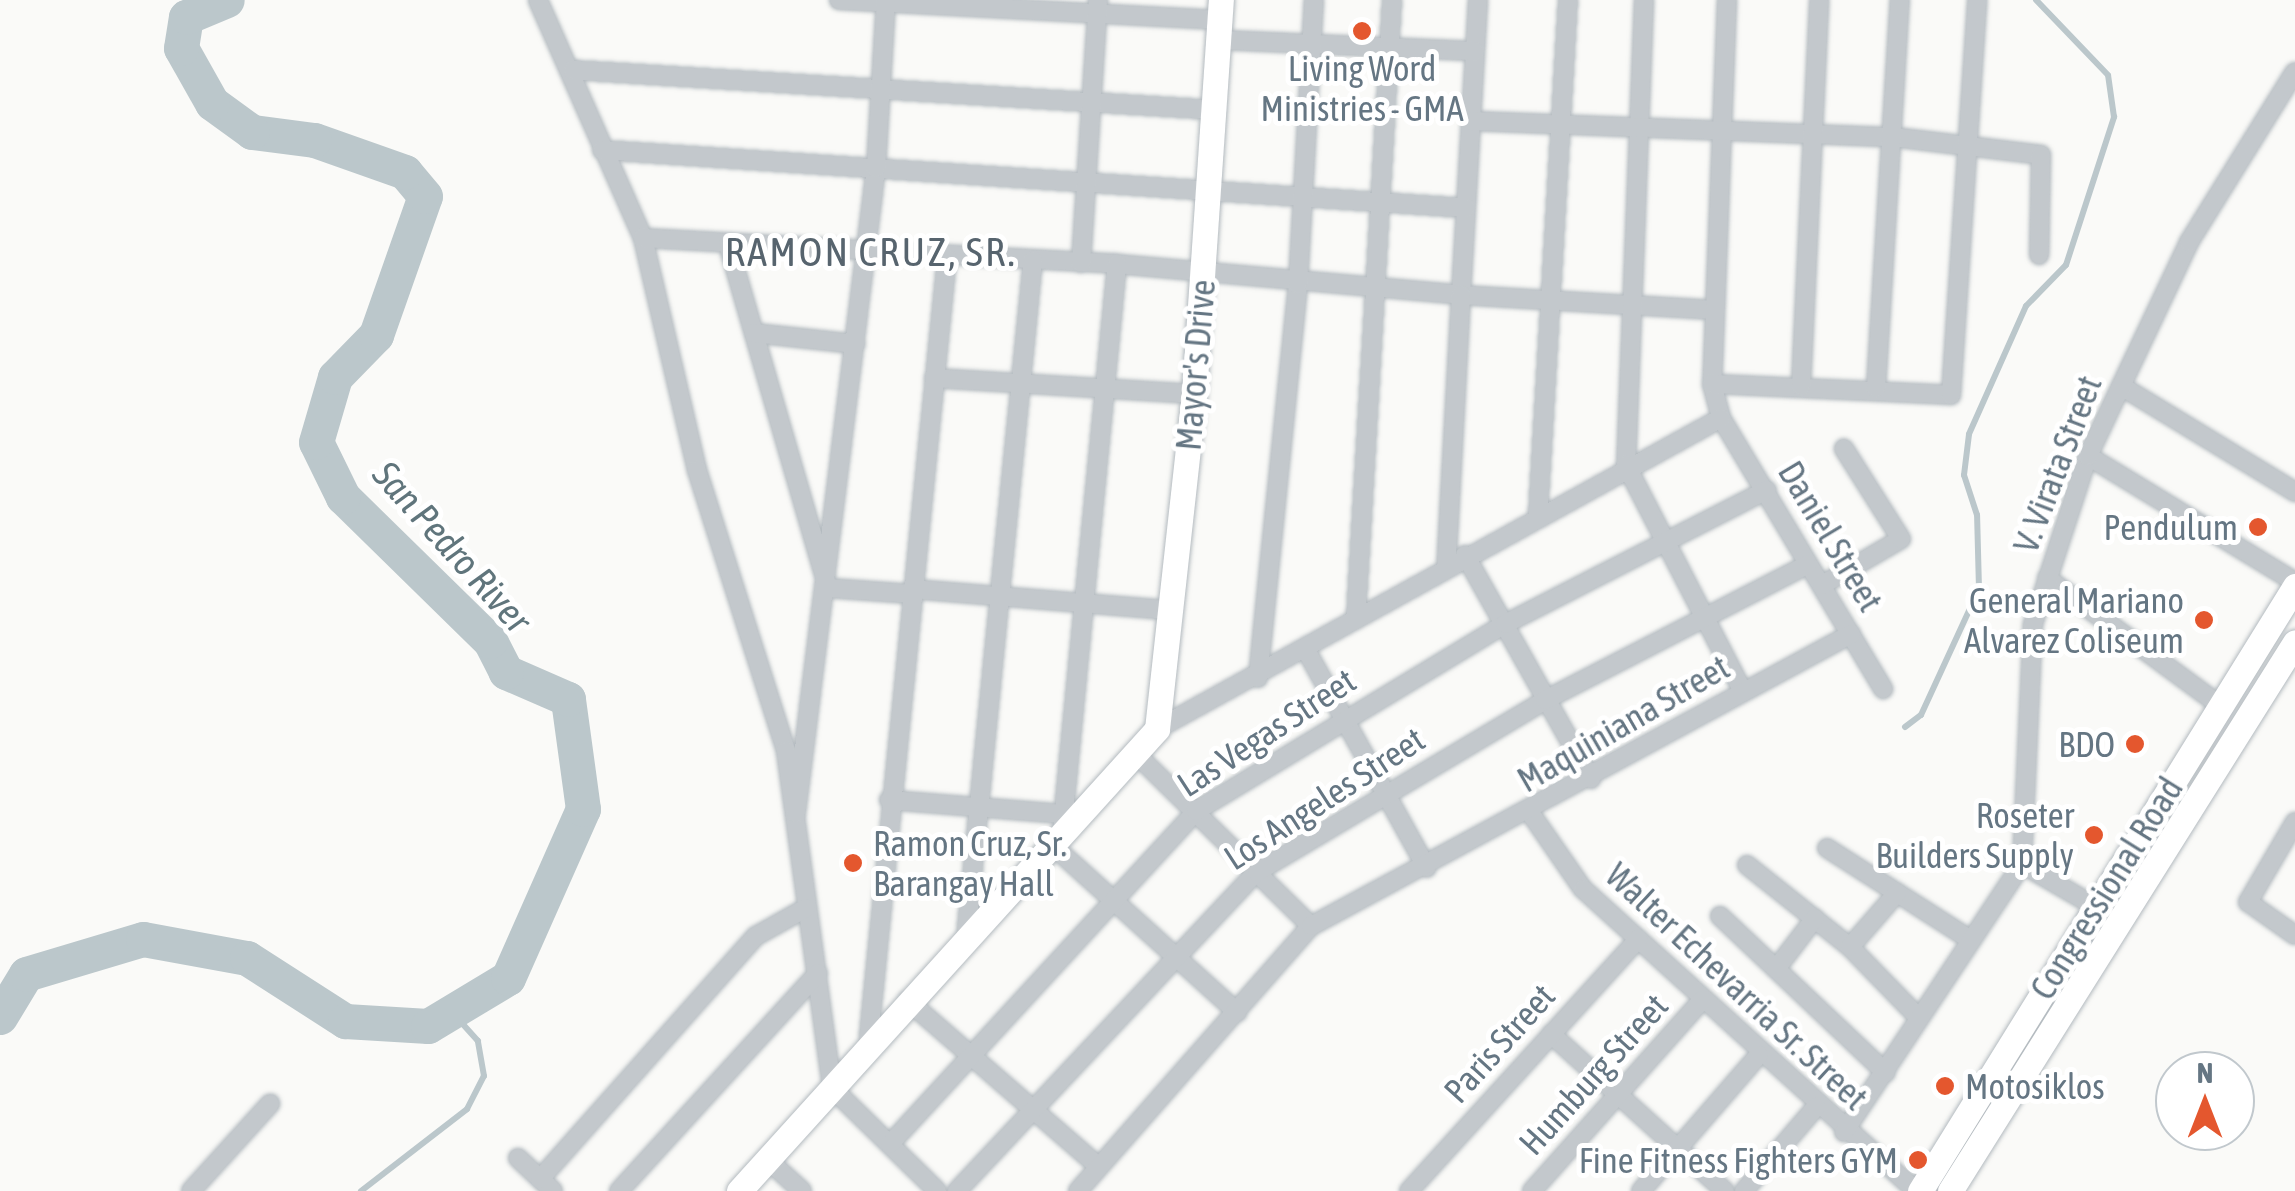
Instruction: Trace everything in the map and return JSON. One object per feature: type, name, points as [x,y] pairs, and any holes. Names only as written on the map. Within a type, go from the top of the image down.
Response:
[{"type":"main road","name":"Mayor's Drive","points":[[1157,729],[1194,394],[1220,20]]},
{"type":"main road","name":"Congressional Road","points":[[1918,1191],[2295,584]]},
{"type":"main road","name":"Congressional Road","points":[[1950,1191],[2295,642]]},
{"type":"main road","points":[[739,1191],[1059,830],[1137,755],[1157,729]]},
{"type":"street","points":[[538,0],[573,70],[602,150],[643,238],[697,470],[786,751],[832,1088],[937,1191]]},
{"type":"street","points":[[839,0],[1098,7],[1220,20],[1312,44],[1475,51]]},
{"type":"street","points":[[1258,678],[1298,284],[1314,0]]},
{"type":"street","points":[[1356,618],[1384,202],[1392,0]]},
{"type":"street","points":[[1446,568],[1478,0]]},
{"type":"street","points":[[1538,515],[1568,0]]},
{"type":"street","points":[[1644,0],[1627,307],[1626,465],[1698,619],[1742,690]]},
{"type":"street","name":"Daniel Street","points":[[1727,0],[1712,384],[1721,418],[1883,689]]},
{"type":"street","points":[[1801,386],[1819,0]]},
{"type":"street","points":[[1876,388],[1900,0]]},
{"type":"street","points":[[1712,384],[1876,388],[1951,395],[1971,145],[1977,0]]},
{"type":"street","points":[[794,818],[828,588],[876,168],[885,1]]},
{"type":"street","points":[[1081,263],[1098,7]]},
{"type":"street","points":[[573,70],[1216,110]]},
{"type":"street","name":"V. Virata Street","points":[[2022,864],[2033,624],[2088,456],[2190,242],[2295,72]]},
{"type":"street","points":[[1471,121],[1637,132],[1893,137],[2041,155],[2039,255]]},
{"type":"street","points":[[602,150],[1466,208]]},
{"type":"street","points":[[643,238],[865,255],[1117,264],[1298,284],[1376,286],[1550,304],[1716,310]]},
{"type":"street","points":[[728,244],[828,588]]},
{"type":"street","points":[[868,1045],[889,800],[947,258]]},
{"type":"street","points":[[966,937],[1034,260]]},
{"type":"street","points":[[1059,830],[1108,387],[1117,264]]},
{"type":"street","points":[[754,333],[855,344]]},
{"type":"street","points":[[934,378],[1194,394]]},
{"type":"street","points":[[2122,386],[2295,492]]},
{"type":"street","points":[[1157,729],[1258,678],[1626,465],[1721,418]]},
{"type":"street","points":[[1822,585],[1901,539],[1844,449]]},
{"type":"street","points":[[2088,456],[2295,584]]},
{"type":"street","name":"Las Vegas Street","points":[[890,1144],[971,1061],[1196,811],[1344,716],[1505,624],[1767,490]]},
{"type":"street","points":[[1465,555],[1591,779]]},
{"type":"street","name":"Los Angeles Street","points":[[957,1191],[1175,954],[1257,872],[1385,791],[1545,700],[1807,565]]},
{"type":"street","points":[[2047,578],[2219,705]]},
{"type":"street","points":[[828,588],[1000,596],[1170,610]]},
{"type":"street","name":"Maquiniana Street","points":[[1078,1191],[1311,926],[1531,814],[1742,690],[1851,634]]},
{"type":"street","points":[[1306,650],[1427,868]]},
{"type":"street","points":[[1137,755],[1311,926]]},
{"type":"street","points":[[889,800],[979,807],[1059,830],[1114,902],[1238,1012]]},
{"type":"street","name":"Walter Echevarria Sr. Street","points":[[1531,814],[1584,890],[1816,1107],[1918,1191]]},
{"type":"street","points":[[2295,822],[2248,902],[2295,934]]},
{"type":"street","points":[[1828,848],[1971,940]]},
{"type":"street","points":[[1747,864],[1850,947],[1919,1018]]},
{"type":"street","points":[[1844,1132],[2022,864],[2122,922]]},
{"type":"street","points":[[1850,947],[1897,892]]},
{"type":"street","points":[[518,1158],[546,1185],[756,936],[806,908]]},
{"type":"street","points":[[1720,916],[1886,1073]]},
{"type":"street","points":[[1776,969],[1815,918]]},
{"type":"street","name":"Paris Street","points":[[1413,1190],[1638,939]]},
{"type":"street","points":[[619,1191],[818,974]]},
{"type":"street","points":[[906,1000],[971,1061],[1035,1110],[1099,1167]]},
{"type":"street","name":"Humburg Street","points":[[1532,1191],[1702,1000]]},
{"type":"street","points":[[1551,1034],[1724,1191]]},
{"type":"street","points":[[1641,1191],[1759,1055]]},
{"type":"street","points":[[191,1191],[270,1104]]},
{"type":"street","points":[[1744,1191],[1816,1107]]},
{"type":"street","points":[[768,1160],[802,1191]]},
{"type":"waterway","name":"San Pedro River","points":[[0,1017],[26,974],[143,939],[247,958],[345,1021],[428,1026],[508,978],[583,809],[568,699],[506,672],[490,641],[343,497],[316,442],[335,377],[376,335],[425,196],[405,172],[314,140],[252,132],[212,103],[181,48],[186,17],[227,0]]},
{"type":"waterway","points":[[1905,727],[1921,715],[1979,589],[1977,515],[1964,475],[1969,434],[2026,306],[2066,265],[2114,117],[2108,75],[2036,0]]},
{"type":"waterway","points":[[361,1191],[467,1109],[484,1076],[478,1041],[452,1012]]},
{"type":"place","name":"Living Word Ministries - GMA","points":[[1362,31]]},
{"type":"place","name":"Pendulum","points":[[2258,527]]},
{"type":"place","name":"General Mariano Alvarez Coliseum","points":[[2204,620]]},
{"type":"place","name":"BDO","points":[[2135,744]]},
{"type":"place","name":"Roseter Builders Supply","points":[[2094,835]]},
{"type":"place","name":"Ramon Cruz, Sr. Barangay Hall","points":[[853,863]]},
{"type":"place","name":"Motosiklos","points":[[1945,1086]]},
{"type":"place","name":"Fine Fitness Fighters GYM","points":[[1918,1160]]},
{"type":"district","name":"RAMON CRUZ, SR.","points":[[871,252]]}]
